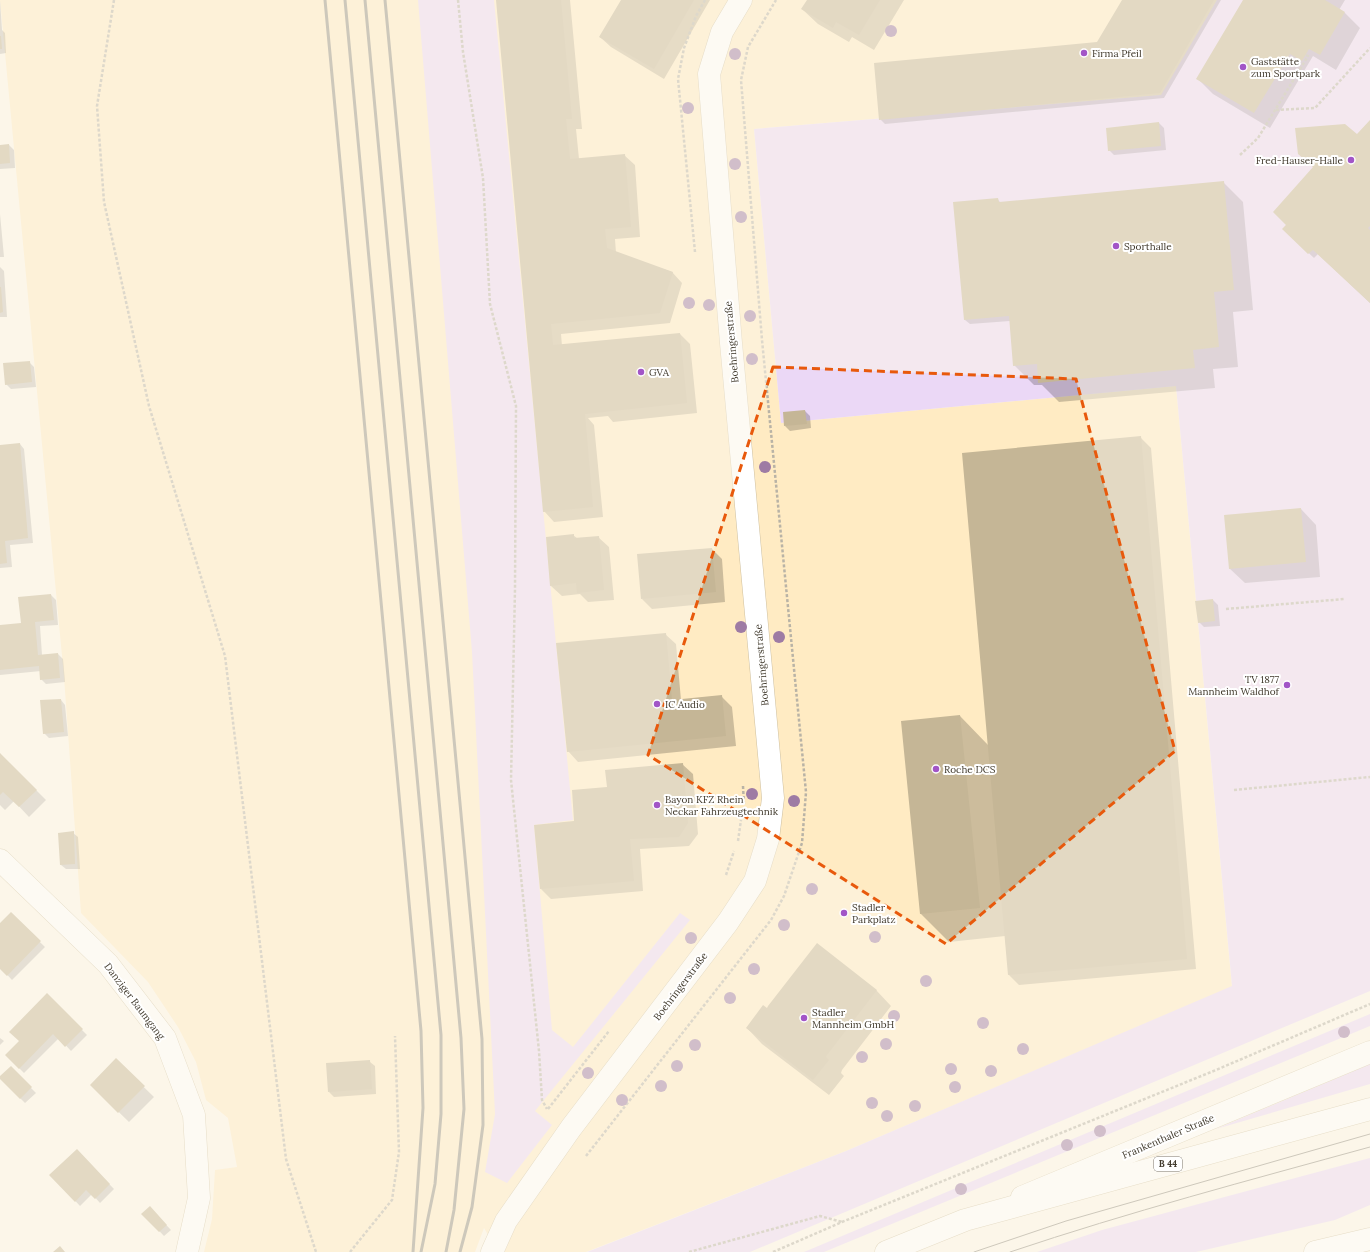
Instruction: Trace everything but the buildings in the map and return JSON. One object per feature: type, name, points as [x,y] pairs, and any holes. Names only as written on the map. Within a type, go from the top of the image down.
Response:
[{"type":"street","name":"Boehringerstraße","points":[[492,1252],[506,1222],[571,1128],[728,922],[755,881],[768,839],[774,798],[731,343],[709,74],[722,32],[741,0]]},
{"type":"street","name":"Danziger Baumgang","points":[[0,860],[108,964],[165,1038],[194,1115],[199,1198],[187,1252]]},
{"type":"street","name":"Frankenthaler Straße","points":[[886,1252],[1370,1052]]},
{"type":"street","name":"Frankenthaler Straße","points":[[966,1220],[1370,1108]]},
{"type":"street","points":[[1315,1252],[1368,1239]]},
{"type":"path","points":[[114,0],[96,106],[104,202],[149,406],[225,656],[286,1159],[316,1252]]},
{"type":"path","points":[[458,0],[463,52],[483,178],[490,304],[516,406],[515,589],[511,780],[539,1051],[542,1100],[548,1109],[571,1128]]},
{"type":"path","points":[[695,254],[678,79],[684,48],[696,16],[705,0]]},
{"type":"path","points":[[1275,110],[1315,108],[1370,48]]},
{"type":"path","points":[[1240,155],[1258,138],[1308,56],[1306,55]]},
{"type":"path","points":[[1226,610],[1344,599]]},
{"type":"path","points":[[1234,790],[1370,777]]},
{"type":"path","points":[[743,785],[744,807]]},
{"type":"path","points":[[738,842],[742,814]]},
{"type":"path","points":[[724,880],[735,850]]},
{"type":"path","points":[[773,1252],[842,1222],[1216,1070],[1370,1004]]},
{"type":"path","points":[[548,1109],[610,1030]]},
{"type":"path","points":[[350,1252],[392,1200],[399,1152],[395,1036]]},
{"type":"path","points":[[690,1252],[820,1216],[842,1222]]},
{"type":"highlighted area","points":[[773,367],[1076,379],[1175,751],[946,944],[648,755]]},
{"type":"shaded area","points":[[0,0],[1217,0],[1162,95],[754,129],[781,423],[1176,386],[1232,987],[846,1151],[586,1252],[498,1252],[484,1228],[475,1252],[204,1252],[212,1219],[215,1170],[237,1167],[228,1118],[206,1100],[196,1062],[178,1027],[148,982],[81,913],[64,677]]},
{"type":"shaded area","points":[[418,0],[494,0],[573,820],[534,825],[552,1030],[573,1047],[680,913],[690,920],[535,1111],[552,1125],[507,1183],[485,1172],[495,1114],[472,652]]},
{"type":"shaded area","name":"TV 1877 Mannheim Waldhof","points":[[1217,0],[1370,0],[1370,991],[750,1252],[587,1252],[846,1151],[1232,986],[1176,386],[781,423],[754,129],[1161,95]]},
{"type":"shaded area","points":[[1370,1014],[1370,1026],[824,1252],[804,1252]]},
{"type":"shaded area","points":[[1370,1064],[1370,1084],[1216,1129]]},
{"type":"shaded area","points":[[1370,1158],[1370,1205],[1335,1220],[1196,1252],[1037,1252],[1102,1230]]},
{"type":"tram line","points":[[974,1252],[1066,1221],[1370,1134]]},
{"type":"tram line","points":[[1010,1252],[1145,1210],[1370,1147]]},
{"type":"railway","points":[[325,0],[421,1031],[423,1108],[413,1252]]},
{"type":"railway","points":[[345,0],[441,1035],[441,1114],[435,1184],[421,1252]]},
{"type":"railway","points":[[365,0],[461,1038],[464,1109],[454,1210],[446,1252]]},
{"type":"railway","points":[[385,0],[482,1039],[483,1125],[472,1207],[460,1252]]},
{"type":"place","name":"Firma Pfeil","points":[[1084,53]]},
{"type":"place","name":"Gaststätte zum Sportpark","points":[[1243,67]]},
{"type":"place","name":"Fred-Hauser-Halle","points":[[1351,160]]},
{"type":"place","name":"Sporthalle","points":[[1116,246]]},
{"type":"place","name":"GVA","points":[[641,372]]},
{"type":"place","name":"TV 1877 Mannheim Waldhof","points":[[1287,685]]},
{"type":"place","name":"IC Audio","points":[[657,704]]},
{"type":"place","name":"Roche DCS","points":[[936,769]]},
{"type":"place","name":"Bayon KFZ Rhein Neckar Fahrzeugtechnik","points":[[657,805]]},
{"type":"place","name":"Stadler Parkplatz","points":[[844,913]]},
{"type":"place","name":"Stadler Mannheim GmbH","points":[[804,1018]]}]
